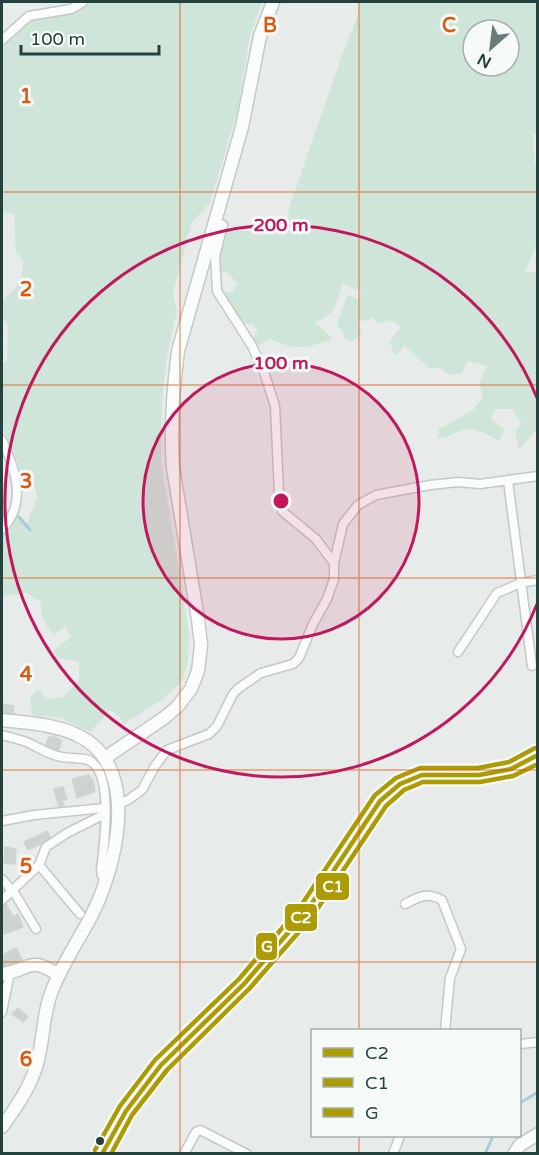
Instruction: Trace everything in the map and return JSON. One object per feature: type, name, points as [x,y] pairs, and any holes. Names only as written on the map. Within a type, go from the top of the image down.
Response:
[{"type":"street","points":[[2,40],[29,16],[71,9],[83,2]]},
{"type":"street","points":[[105,758],[177,707],[191,689],[198,671],[201,645],[175,490],[171,443],[174,385],[178,351],[242,127],[260,36],[273,2]]},
{"type":"street","points":[[215,221],[223,225],[215,256],[216,291],[252,346],[264,372],[275,406],[282,511],[316,539],[334,563]]},
{"type":"street","points":[[2,440],[14,467],[17,491],[14,508],[2,529]]},
{"type":"street","points":[[118,804],[142,790],[167,750],[210,734],[217,726],[233,694],[239,688],[261,673],[293,664],[299,658],[334,579],[334,563],[343,524],[358,505],[376,495],[430,485],[458,482],[480,484],[537,476]]},
{"type":"street","points":[[508,481],[532,666]]},
{"type":"street","points":[[458,652],[497,593],[522,582],[537,580]]},
{"type":"street","points":[[2,720],[72,732],[92,744],[105,758],[115,782],[118,804],[116,832],[107,877],[90,918],[59,975],[47,1006],[33,1076],[2,1127]]},
{"type":"street","points":[[2,735],[58,757],[92,761],[100,771],[103,781],[106,829],[101,870],[102,876],[107,877]]},
{"type":"street","points":[[102,1154],[126,1111],[161,1065],[244,984],[306,912],[380,801],[400,784],[422,775],[479,775],[511,769],[537,755]]},
{"type":"street","points":[[2,821],[34,815],[105,811]]},
{"type":"street","points":[[2,900],[39,865],[46,847],[105,811]]},
{"type":"street","points":[[39,865],[80,914]]},
{"type":"street","points":[[2,879],[36,929]]},
{"type":"street","points":[[405,904],[423,894],[433,895],[442,900],[461,949],[450,978],[445,1029]]},
{"type":"street","points":[[2,1012],[6,974],[29,964],[39,964],[59,975]]},
{"type":"street","points":[[521,1044],[537,1042]]},
{"type":"street","points":[[184,1154],[196,1132],[200,1130],[246,1154]]},
{"type":"street","points":[[514,1154],[520,1145],[537,1134]]},
{"type":"street","points":[[393,1154],[400,1137]]},
{"type":"green space","points":[[88,2],[262,2],[250,36],[238,109],[210,203],[192,222],[173,293],[177,311],[167,355],[162,402],[161,461],[189,632],[188,662],[182,681],[163,699],[124,724],[120,717],[110,710],[90,732],[61,718],[32,715],[30,696],[38,689],[47,699],[63,697],[79,680],[79,662],[58,658],[54,650],[71,637],[65,627],[54,634],[50,631],[44,619],[40,601],[26,593],[2,596],[2,532],[14,518],[27,523],[37,498],[34,484],[22,476],[2,428],[2,363],[7,361],[8,325],[2,319],[2,301],[18,284],[22,275],[23,261],[16,253],[14,214],[2,212],[2,45],[30,20],[77,11]]},
{"type":"green space","points":[[359,2],[537,2],[538,134],[533,134],[535,164],[538,168],[537,243],[525,272],[537,272],[538,428],[519,450],[515,432],[521,423],[512,409],[496,409],[491,419],[505,429],[499,441],[472,429],[437,438],[439,429],[473,410],[483,396],[479,384],[487,366],[467,361],[462,373],[450,375],[440,368],[429,368],[404,345],[397,355],[393,352],[390,341],[401,327],[391,320],[378,323],[372,317],[366,321],[360,320],[358,324],[362,334],[352,341],[345,339],[343,331],[337,326],[347,295],[358,299],[361,291],[342,284],[334,308],[327,316],[314,322],[330,336],[331,340],[300,347],[270,339],[259,345],[252,339],[258,331],[253,324],[243,324],[222,293],[232,292],[238,284],[227,272],[219,272],[220,251],[227,231],[252,231],[288,224],[289,208],[357,17]]},
{"type":"building","points":[[2,704],[14,706],[15,714],[2,713]]},
{"type":"building","points":[[53,736],[62,741],[55,752],[51,751],[54,748],[46,745],[49,737]]},
{"type":"building","points":[[89,775],[91,780],[93,779],[95,792],[77,798],[72,779]]},
{"type":"building","points":[[63,787],[67,799],[62,801],[64,805],[59,807],[54,789]]},
{"type":"building","points":[[47,831],[51,839],[28,850],[24,842]]},
{"type":"building","points":[[5,847],[16,849],[15,864],[4,863]]},
{"type":"building","points":[[5,902],[13,917],[18,914],[23,927],[4,934],[2,906]]},
{"type":"building","points":[[16,948],[22,960],[4,970],[2,955]]},
{"type":"building","points":[[18,1008],[28,1017],[23,1022],[12,1014]]},
{"type":"waterway","points":[[2,511],[4,516],[19,517],[30,530]]},
{"type":"waterway","points":[[521,1102],[538,1092]]},
{"type":"waterway","points":[[485,1154],[493,1137]]},
{"type":"transit line","name":"G","points":[[95,1150],[120,1106],[155,1060],[239,979],[300,907],[375,795],[396,778],[420,768],[478,768],[509,762],[535,748]]},
{"type":"transit line","name":"C2","points":[[102,1154],[126,1111],[161,1065],[244,984],[306,912],[380,801],[400,784],[422,775],[479,775],[511,769],[538,755]]},
{"type":"transit line","name":"C1","points":[[111,1154],[132,1115],[167,1070],[249,989],[312,917],[386,806],[404,790],[423,782],[480,782],[513,776],[538,764]]}]
